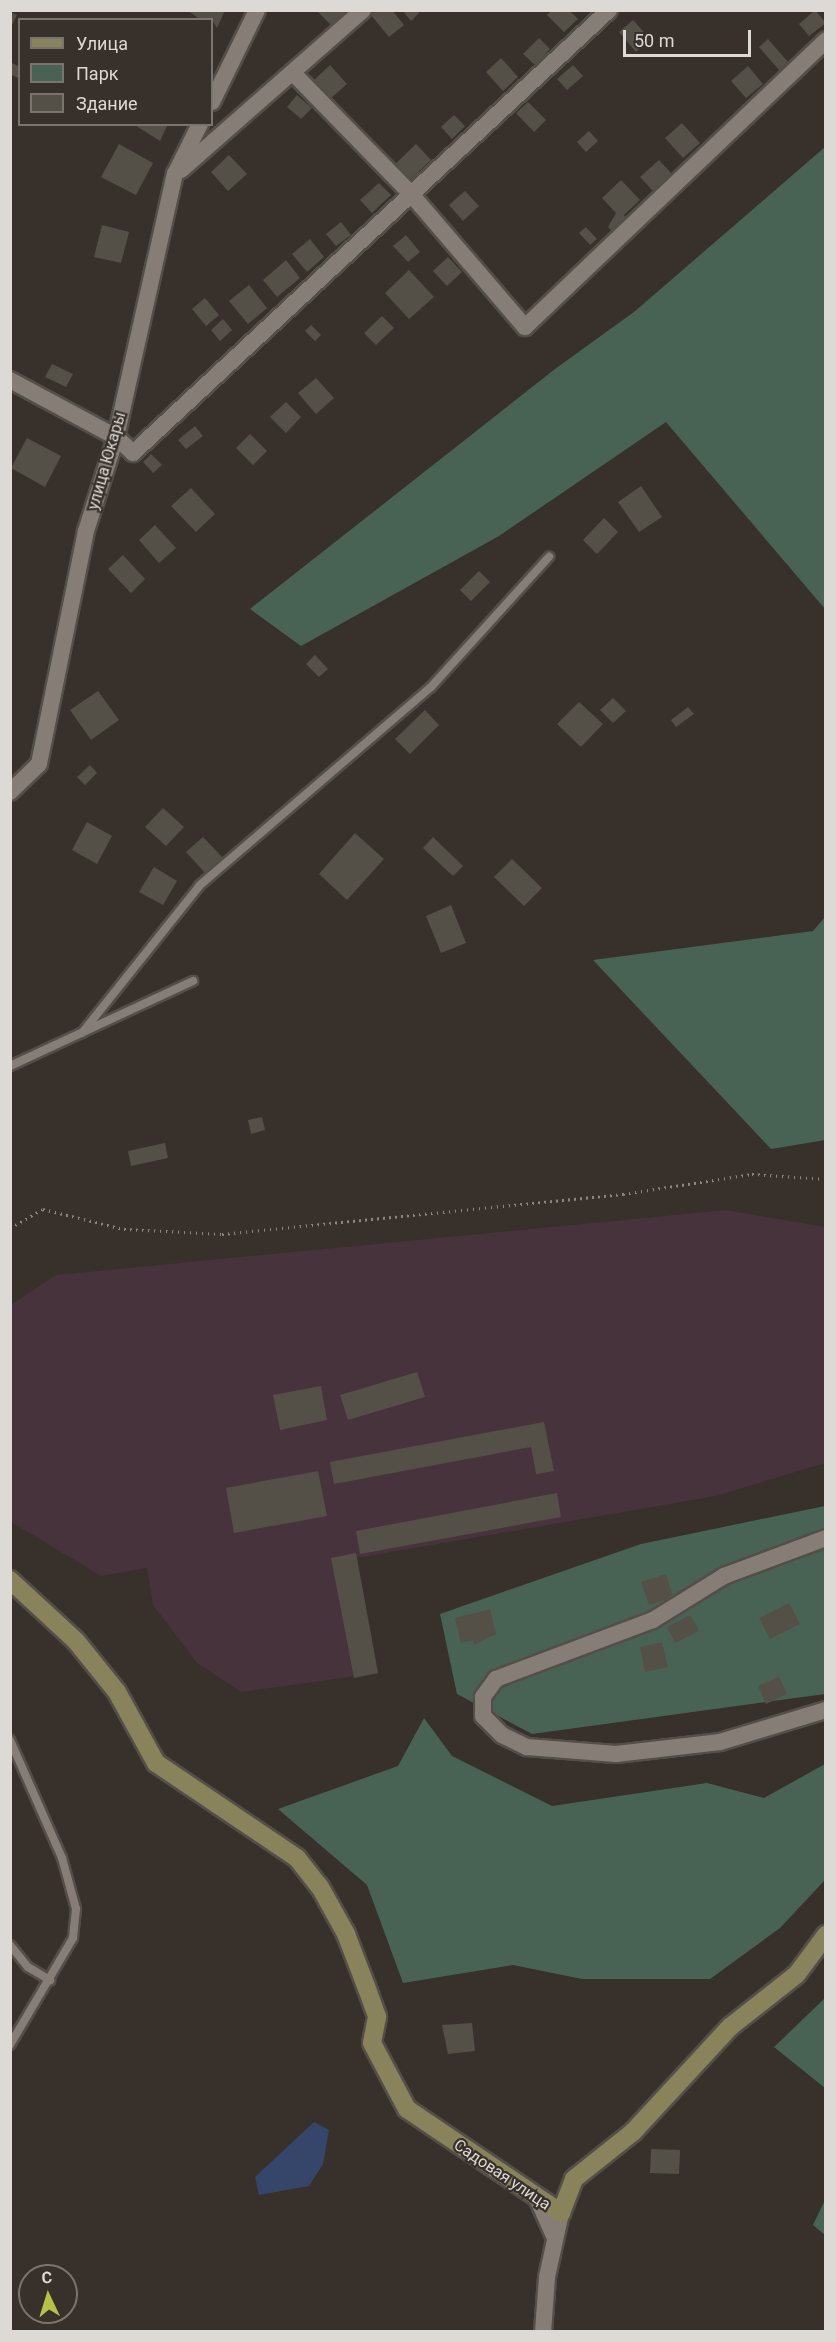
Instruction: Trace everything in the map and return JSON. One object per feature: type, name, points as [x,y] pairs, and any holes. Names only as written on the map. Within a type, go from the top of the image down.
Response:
[{"type":"street","points":[[213,100],[257,10]]},
{"type":"street","points":[[175,174],[294,74],[363,10]]},
{"type":"street","points":[[10,380],[116,437],[133,453],[609,10]]},
{"type":"street","points":[[294,74],[411,194],[525,327],[825,40]]},
{"type":"street","name":"улица Юкары","points":[[10,792],[39,764],[86,531],[116,437],[175,174],[199,126]]},
{"type":"street","points":[[825,1538],[724,1576],[653,1620],[496,1679],[483,1697],[483,1716],[502,1735],[527,1747],[616,1754],[720,1742],[825,1710]]},
{"type":"street","name":"Садовая улица","points":[[10,1580],[76,1641],[117,1692],[156,1763],[297,1858],[320,1887],[346,1934],[366,1986],[376,2017],[372,2043],[407,2109],[561,2213],[554,2236],[543,2331]]},
{"type":"street","points":[[554,2236],[537,2198],[574,2180],[633,2132],[730,2027],[797,1974],[825,1935]]},
{"type":"street","points":[[561,2213],[574,2180]]},
{"type":"lane","points":[[82,1033],[200,885],[431,687],[549,557]]},
{"type":"lane","points":[[10,1066],[193,981]]},
{"type":"lane","points":[[10,1740],[62,1858],[76,1909],[73,1938],[10,2045]]},
{"type":"lane","points":[[10,1945],[28,1968],[50,1980]]},
{"type":"path","points":[[10,1228],[44,1209],[124,1229],[222,1234],[623,1194],[752,1174],[825,1179]]},
{"type":"shaded area","points":[[726,1210],[825,1227],[825,1463],[716,1496],[357,1558],[378,1673],[241,1692],[197,1663],[153,1605],[147,1568],[101,1576],[11,1522],[11,1305],[56,1275]]},
{"type":"green space","points":[[825,147],[825,609],[666,422],[499,536],[301,646],[250,609],[555,369],[634,312]]},
{"type":"green space","points":[[825,917],[825,1140],[771,1149],[593,960],[813,931]]},
{"type":"green space","points":[[825,1506],[825,1694],[532,1734],[457,1694],[440,1614],[641,1544]]},
{"type":"green space","points":[[424,1718],[452,1756],[552,1806],[707,1783],[764,1798],[825,1764],[825,1880],[780,1928],[710,1979],[582,1979],[513,1965],[403,1983],[367,1885],[278,1809],[398,1766]]},
{"type":"green space","points":[[825,1998],[825,2088],[774,2047]]},
{"type":"green space","points":[[825,2200],[825,2235],[813,2225]]},
{"type":"water","points":[[314,2122],[329,2130],[323,2164],[309,2186],[259,2195],[255,2177]]},
{"type":"building","points":[[187,10],[225,10],[217,28],[213,18],[198,18]]},
{"type":"building","points":[[316,10],[342,10],[346,15],[334,28]]},
{"type":"building","points":[[376,10],[392,10],[404,25],[389,37],[371,15]]},
{"type":"building","points":[[402,10],[417,10],[419,13],[411,21]]},
{"type":"building","points":[[552,10],[569,10],[578,19],[564,32],[547,15]]},
{"type":"building","points":[[815,10],[826,23],[809,36],[799,24]]},
{"type":"building","points":[[10,12],[17,15],[12,25],[10,25]]},
{"type":"building","points":[[633,20],[650,39],[636,52],[619,32]]},
{"type":"building","points":[[539,38],[550,49],[535,65],[523,54]]},
{"type":"building","points":[[768,39],[788,62],[779,70],[759,47]]},
{"type":"building","points":[[501,58],[518,77],[503,91],[486,72]]},
{"type":"building","points":[[10,62],[18,66],[18,78],[10,74]]},
{"type":"building","points":[[330,65],[347,84],[330,99],[313,81]]},
{"type":"building","points":[[573,65],[583,76],[567,90],[557,79]]},
{"type":"building","points":[[748,66],[763,84],[746,98],[731,81]]},
{"type":"building","points":[[297,95],[312,108],[301,119],[287,107]]},
{"type":"building","points":[[528,102],[546,120],[534,132],[516,113]]},
{"type":"building","points":[[454,115],[465,126],[452,139],[441,127]]},
{"type":"building","points":[[682,123],[700,143],[683,158],[665,138]]},
{"type":"building","points":[[136,126],[167,126],[160,141]]},
{"type":"building","points":[[589,131],[598,141],[586,152],[577,142]]},
{"type":"building","points":[[119,144],[153,163],[136,195],[101,177]]},
{"type":"building","points":[[416,144],[431,160],[404,186],[389,170]]},
{"type":"building","points":[[229,155],[247,174],[228,191],[211,172]]},
{"type":"building","points":[[659,160],[672,174],[653,191],[640,177]]},
{"type":"building","points":[[621,180],[640,200],[624,215],[631,223],[615,235],[608,227],[616,213],[602,198]]},
{"type":"building","points":[[379,183],[391,195],[372,213],[360,200]]},
{"type":"building","points":[[465,191],[479,206],[463,221],[449,205]]},
{"type":"building","points":[[341,222],[351,235],[336,246],[326,234]]},
{"type":"building","points":[[102,225],[129,232],[121,263],[94,257]]},
{"type":"building","points":[[586,227],[597,239],[590,245],[579,233]]},
{"type":"building","points":[[406,235],[420,252],[408,262],[393,246]]},
{"type":"building","points":[[310,239],[324,257],[307,272],[292,254]]},
{"type":"building","points":[[448,257],[462,272],[447,286],[433,271]]},
{"type":"building","points":[[286,260],[300,278],[277,297],[263,280]]},
{"type":"building","points":[[409,270],[434,297],[409,319],[385,293]]},
{"type":"building","points":[[249,285],[267,308],[248,324],[229,301]]},
{"type":"building","points":[[205,298],[219,315],[206,326],[192,309]]},
{"type":"building","points":[[382,316],[394,328],[376,345],[364,333]]},
{"type":"building","points":[[223,319],[232,330],[220,341],[211,330]]},
{"type":"building","points":[[311,325],[321,335],[315,341],[305,331]]},
{"type":"building","points":[[52,364],[73,374],[66,387],[45,377]]},
{"type":"building","points":[[316,378],[334,398],[316,414],[298,393]]},
{"type":"building","points":[[286,402],[301,417],[286,433],[270,417]]},
{"type":"building","points":[[195,426],[203,436],[186,449],[178,440]]},
{"type":"building","points":[[250,434],[267,451],[253,465],[236,448]]},
{"type":"building","points":[[27,438],[61,456],[45,487],[11,468]]},
{"type":"building","points":[[151,454],[162,465],[153,473],[143,462]]},
{"type":"building","points":[[641,486],[662,517],[639,532],[618,502]]},
{"type":"building","points":[[191,488],[215,514],[196,532],[171,506]]},
{"type":"building","points":[[604,518],[618,532],[597,554],[583,540]]},
{"type":"building","points":[[155,525],[176,548],[159,563],[139,540]]},
{"type":"building","points":[[123,555],[145,579],[131,593],[108,569]]},
{"type":"building","points":[[479,571],[490,582],[471,601],[460,590]]},
{"type":"building","points":[[315,655],[328,669],[319,677],[306,664]]},
{"type":"building","points":[[98,691],[119,720],[91,740],[70,710]]},
{"type":"building","points":[[613,698],[626,711],[613,723],[600,710]]},
{"type":"building","points":[[579,702],[603,724],[581,747],[557,724]]},
{"type":"building","points":[[688,707],[694,714],[676,727],[671,720]]},
{"type":"building","points":[[425,710],[439,725],[410,754],[395,739]]},
{"type":"building","points":[[90,765],[97,773],[85,785],[77,777]]},
{"type":"building","points":[[163,808],[184,827],[166,846],[145,827]]},
{"type":"building","points":[[87,822],[112,836],[97,864],[72,850]]},
{"type":"building","points":[[355,833],[384,859],[347,900],[319,874]]},
{"type":"building","points":[[203,837],[223,858],[206,874],[186,852]]},
{"type":"building","points":[[433,837],[463,866],[453,876],[423,848]]},
{"type":"building","points":[[512,859],[542,888],[524,906],[494,877]]},
{"type":"building","points":[[154,867],[177,881],[163,905],[139,892]]},
{"type":"building","points":[[451,905],[466,943],[441,953],[426,916]]},
{"type":"building","points":[[262,1117],[265,1130],[251,1134],[248,1120]]},
{"type":"building","points":[[165,1143],[168,1158],[131,1166],[128,1151]]},
{"type":"building","points":[[417,1372],[425,1397],[348,1420],[340,1395]]},
{"type":"building","points":[[321,1386],[327,1420],[280,1430],[273,1395]]},
{"type":"building","points":[[544,1422],[554,1471],[536,1474],[531,1447],[334,1484],[330,1462]]},
{"type":"building","points":[[318,1471],[327,1516],[234,1533],[226,1488]]},
{"type":"building","points":[[557,1493],[561,1517],[360,1554],[356,1531]]},
{"type":"building","points":[[356,1553],[378,1673],[354,1678],[331,1558]]},
{"type":"building","points":[[666,1574],[673,1597],[649,1605],[641,1582]]},
{"type":"building","points":[[789,1603],[800,1624],[770,1639],[759,1618]]},
{"type":"building","points":[[490,1609],[496,1634],[474,1645],[473,1640],[461,1643],[455,1618]]},
{"type":"building","points":[[690,1615],[699,1631],[675,1643],[667,1627]]},
{"type":"building","points":[[662,1642],[668,1667],[645,1672],[640,1647]]},
{"type":"building","points":[[779,1677],[787,1694],[766,1704],[758,1686]]},
{"type":"building","points":[[472,2023],[475,2051],[448,2054],[442,2025]]},
{"type":"building","points":[[651,2149],[680,2150],[679,2174],[650,2173]]}]
